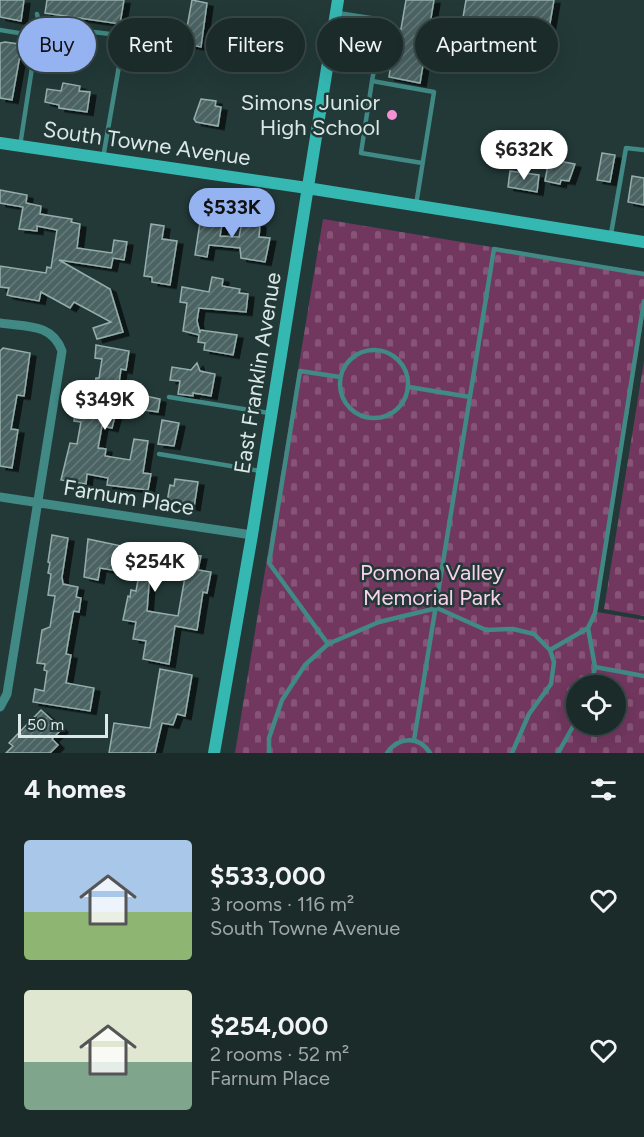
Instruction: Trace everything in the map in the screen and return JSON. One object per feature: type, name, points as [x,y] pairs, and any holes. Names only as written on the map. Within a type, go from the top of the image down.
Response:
[{"type":"street","name":"East Franklin Avenue","points":[[214,753],[263,471],[337,6]]},
{"type":"street","name":"South Towne Avenue","points":[[0,143],[307,188],[644,242]]},
{"type":"street","points":[[0,323],[48,330],[58,338],[62,351],[7,694],[0,707]]},
{"type":"street","name":"Farnum Place","points":[[0,497],[252,535]]},
{"type":"lane","points":[[337,6],[383,20],[361,153],[423,164]]},
{"type":"lane","points":[[37,14],[38,18]]},
{"type":"lane","points":[[0,30],[18,33]]},
{"type":"lane","points":[[96,32],[118,35],[123,43],[103,158]]},
{"type":"lane","points":[[20,146],[31,72]]},
{"type":"lane","points":[[372,81],[434,92],[416,205]]},
{"type":"lane","points":[[610,237],[626,148],[644,150]]},
{"type":"lane","points":[[414,741],[494,249],[644,274]]},
{"type":"lane","points":[[550,650],[588,628],[595,613],[644,301]]},
{"type":"lane","points":[[372,349],[386,351],[397,358],[406,372],[409,387],[405,400],[395,411],[379,419],[361,417],[348,408],[340,393],[340,376],[348,361],[358,353],[372,349]]},
{"type":"lane","points":[[328,644],[269,563],[300,371],[340,376]]},
{"type":"lane","points":[[409,387],[470,397]]},
{"type":"lane","points":[[169,397],[272,414]]},
{"type":"lane","points":[[159,454],[263,471]]},
{"type":"lane","points":[[269,753],[270,738],[282,700],[305,665],[328,644],[380,622],[437,608],[486,630],[513,629],[534,634],[550,650],[554,662],[551,684],[529,714],[510,752]]},
{"type":"lane","points":[[588,628],[595,667],[593,675]]},
{"type":"lane","points":[[595,667],[644,676]]},
{"type":"lane","points":[[558,753],[568,735]]},
{"type":"lane","points":[[387,753],[398,742],[414,741],[422,743],[430,753]]},
{"type":"green space","name":"Pomona Valley Memorial Park","points":[[323,219],[644,272],[644,315],[597,612],[644,620],[644,753],[235,753]]},
{"type":"green space","points":[[644,361],[644,616],[604,609]]},
{"type":"building","points":[[0,0],[24,0],[21,18],[18,18],[18,20],[0,17]]},
{"type":"building","points":[[47,0],[124,0],[121,18],[108,18],[108,22],[96,20],[96,18],[45,13]]},
{"type":"building","points":[[192,0],[207,3],[201,47],[194,46],[194,18],[189,18]]},
{"type":"building","points":[[406,0],[434,0],[431,18],[415,18],[415,72],[422,72],[420,83],[389,77],[390,72],[403,72],[403,18]]},
{"type":"building","points":[[466,0],[554,0],[551,18],[463,18]]},
{"type":"building","points":[[0,43],[18,44],[18,67],[12,100],[0,98]]},
{"type":"building","points":[[63,83],[80,86],[79,91],[90,92],[87,112],[59,108],[59,105],[45,102],[47,89],[61,91]]},
{"type":"building","points":[[201,99],[216,101],[215,106],[221,107],[218,126],[196,122],[194,119]]},
{"type":"building","points":[[602,153],[615,155],[610,182],[597,180]]},
{"type":"building","points":[[549,159],[575,164],[569,181],[561,180],[560,184],[545,181]]},
{"type":"building","points":[[510,171],[539,175],[537,192],[508,187]]},
{"type":"building","points":[[632,176],[644,178],[644,205],[628,202]]},
{"type":"building","points":[[0,190],[27,195],[26,203],[41,206],[40,214],[72,219],[71,222],[80,224],[77,248],[112,253],[114,240],[127,242],[124,260],[113,258],[111,268],[59,260],[110,289],[123,332],[97,339],[93,328],[111,322],[74,302],[70,308],[41,292],[39,301],[7,295],[9,288],[0,287],[0,266],[46,273],[47,267],[51,268],[57,230],[37,226],[37,231],[19,229],[23,207],[0,203]]},
{"type":"building","points":[[201,216],[223,219],[220,236],[239,237],[242,222],[260,224],[259,237],[270,238],[265,262],[241,258],[240,248],[220,246],[209,245],[207,257],[195,255]]},
{"type":"building","points":[[151,224],[164,226],[162,239],[177,241],[170,285],[152,282],[152,277],[144,276]]},
{"type":"building","points":[[212,277],[223,279],[222,286],[240,289],[239,293],[248,294],[246,312],[199,308],[197,321],[200,333],[200,330],[237,335],[233,355],[204,350],[205,343],[198,342],[199,335],[183,331],[187,303],[180,302],[182,287],[209,292]]},
{"type":"building","points":[[96,345],[129,351],[126,370],[121,369],[118,390],[122,391],[112,428],[102,426],[98,448],[106,449],[105,456],[130,460],[134,439],[148,441],[143,473],[151,474],[148,490],[107,485],[108,478],[87,474],[86,484],[61,480],[70,443],[77,444],[81,422],[74,421],[76,408],[83,409],[87,391],[94,393],[96,378],[99,378],[102,359],[95,358]]},
{"type":"building","points":[[3,348],[30,353],[24,396],[17,395],[11,429],[18,430],[12,468],[0,466],[0,351]]},
{"type":"building","points":[[197,363],[200,371],[215,374],[211,396],[193,393],[193,396],[178,394],[180,381],[170,380],[172,367],[191,370]]},
{"type":"building","points":[[146,396],[160,399],[158,412],[144,410]]},
{"type":"building","points":[[162,420],[179,423],[174,446],[158,444]]},
{"type":"building","points":[[175,479],[198,482],[194,507],[167,502],[170,485],[174,486]]},
{"type":"building","points":[[52,535],[68,538],[63,584],[78,587],[76,597],[81,598],[79,612],[74,611],[73,614],[66,654],[71,655],[66,683],[94,688],[90,711],[33,702],[35,689],[44,691],[47,671],[44,670],[45,664],[37,663],[42,630],[50,627],[55,596],[48,595],[51,574],[48,573],[50,563],[48,562]]},
{"type":"building","points":[[88,539],[126,547],[127,544],[139,546],[137,553],[169,558],[170,553],[201,556],[198,570],[211,572],[207,593],[203,592],[197,630],[175,626],[169,664],[143,659],[146,641],[133,639],[136,622],[123,620],[128,596],[130,597],[131,590],[136,591],[140,569],[119,566],[118,571],[100,568],[98,580],[84,577]],"holes":[[[150,572],[185,577],[178,616],[147,611]]]},
{"type":"building","points":[[160,669],[192,675],[185,716],[177,714],[173,725],[162,723],[155,753],[109,753],[114,723],[150,728]]},
{"type":"building","points":[[41,710],[62,729],[52,739],[58,745],[50,753],[6,753],[13,746],[9,743]]},
{"type":"place","name":"Simons Junior High School","points":[[392,115]]}]
